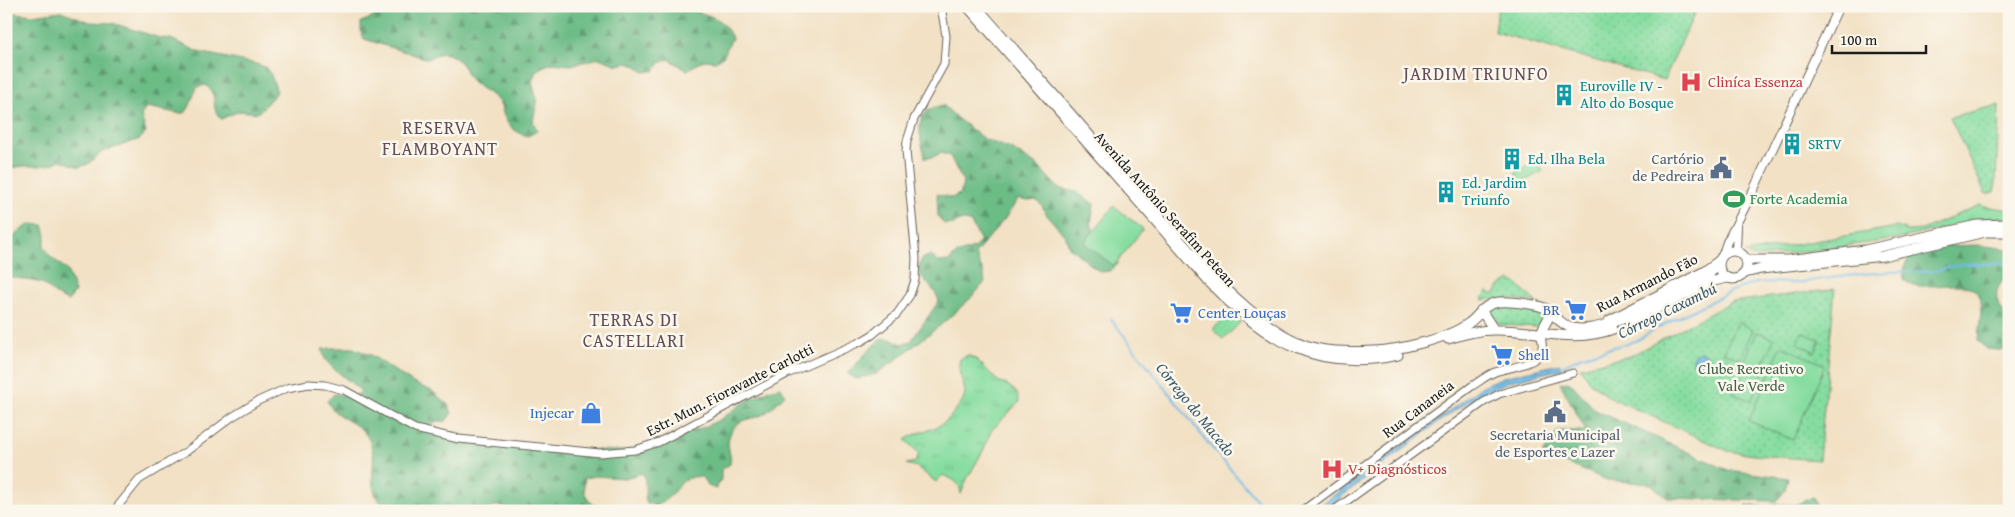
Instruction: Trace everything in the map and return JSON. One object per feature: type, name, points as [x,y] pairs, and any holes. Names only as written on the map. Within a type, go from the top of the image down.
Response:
[{"type":"main road","name":"Avenida Antônio Serafim Petean","points":[[967,6],[1209,282],[1250,320],[1279,341],[1296,350],[1340,359],[1374,358],[1410,352],[1470,332],[1494,330],[1579,337],[1602,333],[1714,281],[1727,278]]},
{"type":"main road","name":"Avenida Antônio Serafim Petean","points":[[976,6],[1208,272],[1260,319],[1280,333],[1299,343],[1339,352],[1394,350],[1465,326],[1481,310]]},
{"type":"main road","points":[[1494,330],[1481,310],[1491,304],[1516,302],[1546,308],[1561,323],[1571,328],[1587,329],[1617,322],[1708,275],[1720,260],[1839,6]]},
{"type":"main road","points":[[1737,222],[1736,251],[1746,260],[1747,268],[1745,273]]},
{"type":"main road","points":[[1746,260],[1788,260],[1865,250],[1977,225],[2009,224]]},
{"type":"main road","points":[[1720,260],[1720,273],[1727,278],[1736,279],[1745,273],[1760,269],[1883,256],[1985,232],[2009,232]]},
{"type":"main road","points":[[1720,260],[1736,251]]},
{"type":"main road","points":[[1540,334],[1551,313]]},
{"type":"street","name":"Estr. Mun. Fioravante Carlotti","points":[[114,511],[139,480],[187,451],[232,417],[287,388],[309,384],[325,385],[344,390],[415,429],[459,439],[600,453],[635,450],[659,442],[787,374],[872,336],[897,314],[910,295],[915,280],[916,258],[906,141],[914,119],[944,64],[946,36],[941,6]]},
{"type":"street","name":"Rua Cananeia","points":[[1302,511],[1472,386],[1493,373],[1537,358],[1543,349],[1540,334]]},
{"type":"street","points":[[1333,511],[1484,402],[1505,392],[1572,373]]},
{"type":"green space","points":[[381,6],[680,6],[716,19],[722,23],[732,38],[723,57],[715,61],[704,60],[687,70],[669,59],[660,63],[654,71],[644,72],[637,66],[627,63],[618,65],[599,58],[571,65],[552,63],[542,67],[535,73],[532,82],[537,101],[533,121],[537,131],[528,136],[521,134],[511,127],[505,118],[499,102],[470,79],[454,57],[446,54],[437,54],[428,59],[364,39],[361,32],[361,22],[372,18]]},
{"type":"green space","points":[[1498,6],[1698,6],[1664,80],[1495,32]]},
{"type":"green space","points":[[6,10],[33,15],[61,11],[90,22],[112,23],[160,38],[171,39],[199,52],[256,64],[265,67],[271,75],[277,92],[258,113],[239,111],[221,119],[217,114],[213,94],[210,90],[206,85],[197,87],[191,104],[185,113],[147,107],[141,115],[146,133],[140,139],[102,152],[88,164],[79,167],[60,160],[43,166],[12,168],[6,164]]},
{"type":"green space","points":[[943,105],[984,139],[1011,149],[1037,165],[1058,188],[1076,192],[1094,204],[1091,223],[1094,233],[1115,254],[1118,264],[1111,271],[1100,272],[1069,247],[1066,237],[1036,200],[1018,199],[1007,216],[975,254],[985,282],[972,297],[942,324],[876,374],[857,379],[848,374],[874,345],[882,339],[892,340],[901,344],[911,341],[939,301],[935,292],[920,273],[918,268],[922,259],[931,255],[938,262],[949,261],[956,254],[974,248],[981,241],[971,223],[962,220],[954,224],[944,224],[938,216],[937,194],[952,198],[961,193],[963,182],[950,156],[941,153],[925,158],[920,133],[922,118],[933,108]]},
{"type":"green space","points":[[1999,105],[1996,183],[1994,192],[1988,194],[1985,193],[1950,117]]},
{"type":"green space","points":[[1537,160],[1543,171],[1521,183],[1515,172]]},
{"type":"green space","points":[[1980,205],[2009,210],[2009,219],[1992,217],[1898,239],[1761,257],[1745,253],[1897,227],[1907,231],[1922,230]]},
{"type":"green space","points":[[1114,206],[1143,229],[1114,266],[1084,243]]},
{"type":"green space","points":[[31,224],[43,225],[46,235],[44,246],[49,255],[67,270],[75,292],[68,301],[59,297],[42,283],[6,276],[6,244],[21,230]]},
{"type":"green space","points":[[1977,245],[2009,249],[2009,276],[2003,280],[1997,290],[1997,302],[2009,316],[2009,351],[1987,349],[1978,341],[1981,305],[1978,294],[1971,288],[1961,285],[1913,285],[1904,280],[1907,261],[1912,255],[1920,251],[1939,247]]},
{"type":"green space","points":[[1510,280],[1516,283],[1536,302],[1508,299],[1482,300],[1487,291],[1494,295],[1500,286]]},
{"type":"green space","name":"Clube Recreativo Vale Verde","points":[[1835,289],[1819,460],[1728,451],[1609,397],[1590,382],[1580,367],[1630,356],[1731,302]]},
{"type":"green space","points":[[1502,305],[1537,310],[1545,316],[1538,327],[1502,325],[1488,316],[1489,309]]},
{"type":"green space","points":[[1233,311],[1240,323],[1223,340],[1213,329]]},
{"type":"green space","points":[[1737,322],[1753,329],[1740,359],[1724,352]]},
{"type":"green space","points":[[1757,332],[1774,339],[1761,369],[1744,362]]},
{"type":"green space","points":[[1802,332],[1820,340],[1815,352],[1797,343]]},
{"type":"green space","points":[[1781,346],[1825,365],[1793,440],[1749,421]]},
{"type":"green space","points":[[353,348],[371,355],[413,383],[432,391],[448,405],[452,413],[446,421],[436,421],[430,428],[447,434],[457,432],[465,438],[505,447],[626,451],[704,427],[721,419],[746,401],[772,389],[781,387],[785,395],[764,414],[735,426],[728,441],[730,464],[721,470],[721,479],[716,489],[708,486],[702,477],[694,477],[687,479],[668,498],[655,506],[646,502],[643,473],[624,478],[595,476],[585,478],[585,494],[602,511],[510,511],[503,506],[493,506],[489,511],[389,511],[379,501],[375,493],[373,486],[373,452],[367,436],[358,426],[336,412],[327,401],[334,394],[354,396],[362,392],[325,359],[322,349]]},
{"type":"green space","points":[[968,355],[977,360],[998,381],[1009,386],[1017,393],[1019,402],[991,431],[961,494],[958,484],[950,478],[943,475],[936,482],[917,467],[906,464],[916,462],[919,453],[905,440],[945,422],[962,402],[965,393],[959,364],[960,359]]},
{"type":"green space","points":[[1746,366],[1763,373],[1751,401],[1734,394]]},
{"type":"green space","points":[[1570,382],[1595,410],[1728,470],[1788,478],[1785,491],[1776,501],[1667,498],[1651,484],[1607,480],[1543,454],[1558,431],[1586,431],[1560,383]]},
{"type":"green space","points":[[1813,497],[1817,507],[1815,511],[1744,511],[1746,505],[1766,507],[1775,504],[1795,505]]},
{"type":"water","points":[[1698,352],[1704,352],[1709,357],[1707,366],[1698,368],[1693,363],[1693,357]]},
{"type":"water","points":[[1560,364],[1562,369],[1510,381],[1481,393],[1437,423],[1323,511],[1312,511],[1484,385],[1503,377]]},
{"type":"waterway","name":"Córrego Caxambú","points":[[1560,367],[1580,357],[1638,340],[1659,327],[1734,290],[1760,282],[1796,283],[1887,272],[1936,271],[1963,264],[2009,264]]},
{"type":"waterway","name":"Córrego do Macedo","points":[[1111,319],[1208,443],[1266,511]]},
{"type":"place","name":"Cliníca Essenza","points":[[1691,82]]},
{"type":"place","name":"Euroville IV - Alto do Bosque","points":[[1564,95]]},
{"type":"place","name":"SRTV","points":[[1792,144]]},
{"type":"place","name":"Ed. Ilha Bela","points":[[1512,159]]},
{"type":"place","name":"Cartório de Pedreira","points":[[1721,168]]},
{"type":"place","name":"Ed. Jardim Triunfo","points":[[1446,192]]},
{"type":"place","name":"Forte Academia","points":[[1734,199]]},
{"type":"place","name":"BR","points":[[1576,310]]},
{"type":"place","name":"Center Louças","points":[[1181,313]]},
{"type":"place","name":"Shell","points":[[1502,355]]},
{"type":"place","name":"Secretaria Municipal de Esportes e Lazer","points":[[1555,412]]},
{"type":"place","name":"Injecar","points":[[591,413]]},
{"type":"place","name":"V+ Diagnósticos","points":[[1332,469]]},
{"type":"district","name":"JARDIM TRIUNFO","points":[[1476,74]]},
{"type":"district","name":"RESERVA FLAMBOYANT","points":[[440,138]]},
{"type":"district","name":"TERRAS DI CASTELLARI","points":[[634,330]]}]
